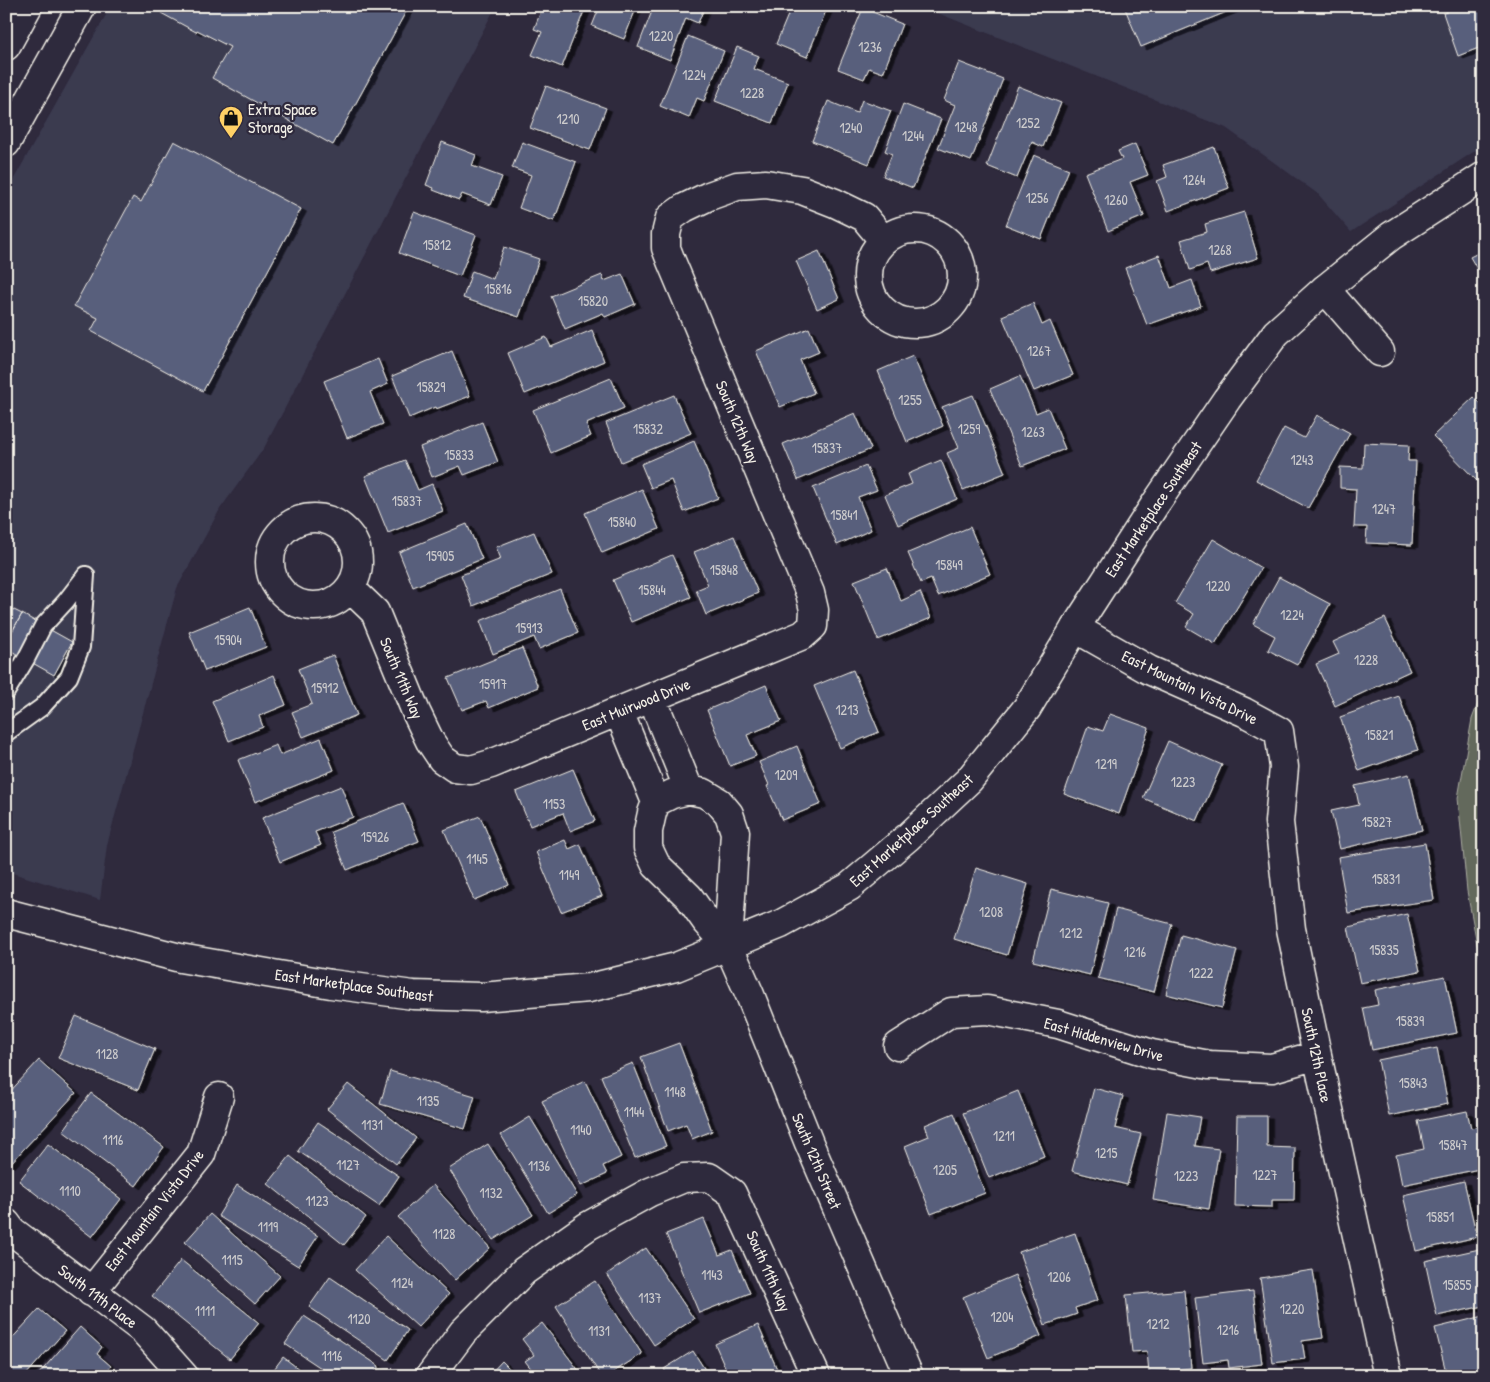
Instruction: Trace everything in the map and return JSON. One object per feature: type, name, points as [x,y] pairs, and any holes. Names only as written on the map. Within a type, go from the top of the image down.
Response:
[{"type":"street","points":[[6,46],[28,6]]},
{"type":"street","points":[[6,142],[82,6]]},
{"type":"street","name":"East Marketplace Southeast","points":[[6,913],[180,958],[331,984],[413,995],[481,997],[589,988],[676,967],[781,924],[849,887],[908,837],[969,780],[1027,708],[1075,628],[1156,503],[1227,399],[1276,334],[1325,289],[1391,236],[1484,176]]},
{"type":"street","name":"South 12th Way","points":[[813,626],[814,610],[810,593],[666,248],[666,234],[670,218],[684,208],[737,186],[766,184],[802,190],[835,203],[864,217],[884,240]]},
{"type":"street","points":[[1325,289],[1380,352]]},
{"type":"street","name":"South 11th Way","points":[[350,588],[375,612],[416,712],[430,741],[442,759],[455,768]]},
{"type":"street","name":"East Muirwood Drive","points":[[455,768],[471,770],[491,764],[803,635],[813,626]]},
{"type":"street","name":"East Mountain Vista Drive","points":[[1075,628],[1149,670],[1280,730]]},
{"type":"street","points":[[619,712],[656,802],[672,794],[689,790],[652,698]]},
{"type":"street","name":"South 12th Place","points":[[1280,730],[1284,767],[1279,822],[1291,929],[1388,1376]]},
{"type":"street","name":"South 12th Street","points":[[689,790],[704,793],[719,802],[729,814],[735,832],[728,945]]},
{"type":"street","name":"South 12th Street","points":[[656,802],[648,831],[648,848],[656,865],[688,896],[706,921],[728,945],[809,1142],[909,1376]]},
{"type":"street","name":"East Hiddenview Drive","points":[[898,1046],[952,1012],[986,1010],[1058,1024],[1152,1054],[1209,1066],[1272,1068],[1317,1055]]},
{"type":"street","name":"East Mountain Vista Drive","points":[[90,1292],[201,1154],[219,1097]]},
{"type":"street","name":"South 11th Way","points":[[430,1376],[463,1332],[524,1271],[588,1226],[650,1192],[684,1178],[709,1177],[732,1193],[816,1376]]},
{"type":"street","name":"South 11th Place","points":[[6,1223],[12,1232],[143,1330],[184,1376]]},
{"type":"lane","points":[[6,692],[43,626],[86,575],[81,646],[69,677],[42,707],[6,733]]},
{"type":"shaded area","points":[[111,6],[496,6],[264,448],[220,509],[177,588],[107,845],[100,900],[6,871],[6,193]]},
{"type":"shaded area","points":[[920,6],[1484,6],[1484,145],[1351,232],[1318,194],[1226,128]]},
{"type":"green space","points":[[1484,688],[1484,981],[1467,891],[1458,798],[1472,719]]},
{"type":"building","points":[[164,6],[409,6],[333,145],[212,78],[230,47],[197,30],[196,32],[161,13]]},
{"type":"building","points":[[543,6],[586,6],[562,67],[532,55],[542,32],[534,29]]},
{"type":"building","points":[[600,6],[637,6],[624,39],[592,26]]},
{"type":"building","points":[[654,6],[705,6],[698,23],[686,18],[670,60],[638,47]]},
{"type":"building","points":[[777,6],[828,6],[807,57],[776,44],[788,15],[776,10]]},
{"type":"building","points":[[1124,6],[1241,6],[1141,47]]},
{"type":"building","points":[[1445,6],[1484,6],[1484,46],[1458,56],[1443,13],[1447,12]]},
{"type":"building","points":[[863,8],[902,24],[883,73],[869,68],[864,79],[838,69]]},
{"type":"building","points":[[688,36],[724,51],[704,101],[697,98],[689,118],[660,106]]},
{"type":"building","points":[[737,47],[759,56],[754,69],[788,82],[772,123],[715,101]]},
{"type":"building","points":[[959,62],[1003,79],[971,161],[938,148],[955,105],[944,100]]},
{"type":"building","points":[[546,86],[606,108],[590,150],[530,128]]},
{"type":"building","points":[[1018,86],[1061,103],[1043,147],[1032,142],[1017,178],[987,166]]},
{"type":"building","points":[[862,100],[891,111],[869,164],[812,141],[828,101],[857,113]]},
{"type":"building","points":[[903,104],[941,119],[913,188],[883,176],[892,154],[885,151]]},
{"type":"building","points":[[174,141],[301,209],[203,391],[91,331],[98,318],[74,306],[133,197],[141,202]]},
{"type":"building","points":[[442,142],[476,155],[472,166],[502,177],[491,205],[462,194],[459,200],[433,190],[434,188],[426,185]]},
{"type":"building","points":[[522,142],[576,162],[554,221],[519,208],[531,175],[512,168]]},
{"type":"building","points":[[1135,144],[1148,175],[1130,182],[1144,216],[1108,231],[1085,173],[1122,159],[1118,151]]},
{"type":"building","points":[[1214,147],[1229,188],[1168,211],[1157,181],[1167,177],[1163,165]]},
{"type":"building","points":[[1034,155],[1069,169],[1041,239],[1006,225]]},
{"type":"building","points":[[414,212],[476,235],[460,276],[399,253]]},
{"type":"building","points":[[1244,212],[1258,258],[1210,273],[1207,264],[1190,270],[1181,240],[1207,232],[1205,224]]},
{"type":"building","points":[[504,247],[539,259],[519,317],[463,298],[472,271],[493,279]]},
{"type":"building","points":[[1484,250],[1484,281],[1470,257]]},
{"type":"building","points":[[819,251],[839,299],[817,309],[796,261]]},
{"type":"building","points":[[1159,255],[1171,288],[1192,280],[1201,306],[1147,325],[1125,268]]},
{"type":"building","points":[[622,274],[635,304],[605,317],[603,313],[565,329],[551,296],[602,275],[604,281]]},
{"type":"building","points":[[1033,303],[1042,325],[1050,321],[1073,375],[1034,391],[1002,316]]},
{"type":"building","points":[[1483,324],[1484,382],[1481,382]]},
{"type":"building","points":[[809,328],[819,352],[800,360],[814,393],[780,407],[756,351]]},
{"type":"building","points":[[592,330],[604,361],[525,394],[508,353],[546,337],[551,347]]},
{"type":"building","points":[[452,351],[470,396],[436,409],[435,407],[409,418],[392,376]]},
{"type":"building","points":[[913,356],[943,426],[907,442],[878,371]]},
{"type":"building","points":[[378,359],[388,384],[370,392],[383,424],[347,438],[324,381]]},
{"type":"building","points":[[1020,376],[1036,413],[1048,408],[1065,449],[1022,466],[990,389]]},
{"type":"building","points":[[611,378],[624,408],[586,424],[591,436],[551,453],[533,410]]},
{"type":"building","points":[[674,395],[691,433],[621,462],[606,423]]},
{"type":"building","points":[[973,395],[1005,473],[963,490],[947,453],[959,448],[942,407]]},
{"type":"building","points":[[1474,397],[1484,407],[1484,478],[1479,483],[1433,436]]},
{"type":"building","points":[[855,413],[871,449],[798,480],[783,444]]},
{"type":"building","points":[[1317,415],[1350,433],[1308,508],[1256,480],[1284,428],[1304,438]]},
{"type":"building","points":[[482,422],[498,462],[464,475],[460,466],[432,477],[420,447]]},
{"type":"building","points":[[694,441],[718,498],[684,512],[671,480],[651,488],[641,464]]},
{"type":"building","points":[[1364,443],[1409,445],[1408,461],[1416,461],[1412,545],[1366,543],[1367,527],[1354,527],[1356,489],[1340,488],[1340,467],[1363,468]]},
{"type":"building","points":[[405,460],[418,490],[432,484],[443,511],[388,533],[365,476]]},
{"type":"building","points":[[941,460],[957,499],[898,525],[885,495],[912,484],[908,474]]},
{"type":"building","points":[[866,466],[877,490],[858,497],[871,530],[837,545],[813,488]]},
{"type":"building","points":[[642,489],[659,529],[602,553],[585,513]]},
{"type":"building","points":[[467,524],[482,559],[413,587],[399,552]]},
{"type":"building","points":[[970,527],[990,574],[938,596],[931,579],[921,583],[908,553]]},
{"type":"building","points":[[534,532],[552,574],[473,606],[461,575],[501,559],[496,547]]},
{"type":"building","points":[[734,536],[758,593],[706,615],[696,590],[708,585],[694,552]]},
{"type":"building","points":[[1213,539],[1261,568],[1215,644],[1186,627],[1194,614],[1175,603]]},
{"type":"building","points":[[672,555],[691,597],[631,622],[613,580]]},
{"type":"building","points":[[887,568],[901,601],[920,592],[931,618],[878,640],[854,581]]},
{"type":"building","points":[[1279,577],[1330,604],[1297,665],[1268,650],[1275,636],[1253,624]]},
{"type":"building","points":[[560,589],[578,633],[539,649],[534,637],[493,654],[480,621]]},
{"type":"building","points":[[6,606],[22,614],[6,642]]},
{"type":"building","points":[[250,607],[266,647],[205,671],[189,632]]},
{"type":"building","points":[[22,614],[72,642],[54,675],[6,648],[6,642]]},
{"type":"building","points":[[1385,618],[1410,671],[1335,706],[1316,664],[1339,654],[1333,642]]},
{"type":"building","points":[[522,648],[538,687],[489,708],[486,701],[462,710],[448,678]]},
{"type":"building","points":[[333,655],[357,715],[303,737],[292,712],[312,704],[298,669]]},
{"type":"building","points":[[853,670],[879,732],[840,748],[814,686]]},
{"type":"building","points":[[274,675],[286,705],[259,716],[263,727],[229,741],[212,701]]},
{"type":"building","points":[[766,685],[781,721],[747,735],[756,756],[730,766],[707,710]]},
{"type":"building","points":[[1399,696],[1418,750],[1359,771],[1340,717]]},
{"type":"building","points":[[1110,714],[1149,728],[1119,814],[1064,794],[1088,726],[1103,731]]},
{"type":"building","points":[[321,738],[334,770],[255,802],[238,760],[276,745],[280,755]]},
{"type":"building","points":[[1168,741],[1222,765],[1197,821],[1143,798]]},
{"type":"building","points":[[797,746],[821,804],[782,820],[759,762]]},
{"type":"building","points":[[573,769],[595,821],[570,831],[563,813],[530,826],[516,792]]},
{"type":"building","points":[[1409,774],[1422,830],[1340,849],[1331,811],[1359,805],[1355,786]]},
{"type":"building","points":[[341,786],[353,817],[315,832],[321,845],[280,862],[262,818]]},
{"type":"building","points":[[403,803],[419,841],[347,870],[331,832]]},
{"type":"building","points":[[480,816],[509,885],[474,900],[444,830]]},
{"type":"building","points":[[565,840],[569,849],[580,844],[602,896],[561,912],[536,852]]},
{"type":"building","points":[[1425,843],[1434,900],[1348,913],[1338,857]]},
{"type":"building","points":[[976,868],[1028,884],[1007,955],[954,939]]},
{"type":"building","points":[[1051,889],[1108,903],[1090,975],[1033,961]]},
{"type":"building","points":[[1116,909],[1172,924],[1154,992],[1098,978]]},
{"type":"building","points":[[1407,914],[1420,971],[1360,983],[1348,927]]},
{"type":"building","points":[[1181,935],[1237,950],[1222,1008],[1166,994]]},
{"type":"building","points":[[1445,976],[1457,1033],[1372,1050],[1363,1008],[1378,1005],[1375,990]]},
{"type":"building","points":[[76,1016],[155,1049],[138,1090],[58,1058]]},
{"type":"building","points":[[679,1043],[712,1131],[692,1139],[686,1124],[668,1131],[641,1057]]},
{"type":"building","points":[[1437,1048],[1448,1104],[1389,1116],[1378,1060]]},
{"type":"building","points":[[39,1060],[76,1093],[9,1165],[6,1163],[6,1096]]},
{"type":"building","points":[[633,1063],[666,1146],[635,1158],[601,1076]]},
{"type":"building","points":[[390,1071],[475,1096],[465,1129],[380,1104]]},
{"type":"building","points":[[585,1081],[621,1157],[603,1166],[607,1174],[581,1186],[542,1101]]},
{"type":"building","points":[[348,1084],[416,1138],[396,1164],[327,1109]]},
{"type":"building","points":[[1094,1088],[1123,1096],[1115,1128],[1141,1134],[1127,1185],[1072,1171]]},
{"type":"building","points":[[1018,1091],[1044,1156],[989,1178],[963,1113]]},
{"type":"building","points":[[91,1093],[164,1147],[136,1186],[63,1131]]},
{"type":"building","points":[[1467,1111],[1471,1128],[1481,1126],[1484,1138],[1484,1168],[1402,1185],[1396,1155],[1424,1149],[1418,1121]]},
{"type":"building","points":[[1167,1112],[1200,1117],[1195,1146],[1219,1149],[1209,1209],[1153,1200]]},
{"type":"building","points":[[954,1113],[985,1193],[931,1214],[905,1146],[929,1136],[925,1125]]},
{"type":"building","points":[[1237,1116],[1267,1116],[1267,1147],[1295,1148],[1294,1200],[1272,1200],[1272,1207],[1235,1206]]},
{"type":"building","points":[[530,1117],[577,1195],[548,1213],[501,1135]]},
{"type":"building","points":[[318,1122],[399,1176],[379,1206],[298,1151]]},
{"type":"building","points":[[48,1144],[121,1199],[92,1237],[19,1181]]},
{"type":"building","points":[[488,1144],[533,1215],[493,1240],[449,1169]]},
{"type":"building","points":[[290,1156],[366,1217],[344,1245],[268,1184]]},
{"type":"building","points":[[1464,1181],[1477,1237],[1416,1251],[1403,1195]]},
{"type":"building","points":[[237,1185],[318,1236],[298,1266],[218,1216]]},
{"type":"building","points":[[433,1185],[490,1248],[455,1280],[398,1217]]},
{"type":"building","points":[[210,1214],[280,1276],[255,1304],[185,1242]]},
{"type":"building","points":[[704,1219],[719,1255],[732,1250],[750,1293],[699,1313],[666,1234]]},
{"type":"building","points":[[1075,1233],[1098,1300],[1075,1308],[1077,1314],[1045,1325],[1019,1252]]},
{"type":"building","points":[[386,1236],[449,1294],[418,1327],[355,1270]]},
{"type":"building","points":[[646,1248],[694,1319],[654,1345],[607,1274]]},
{"type":"building","points":[[1484,1248],[1484,1306],[1437,1316],[1425,1261]]},
{"type":"building","points":[[181,1260],[259,1323],[230,1359],[152,1296]]},
{"type":"building","points":[[1313,1270],[1323,1338],[1302,1341],[1305,1359],[1273,1363],[1260,1278]]},
{"type":"building","points":[[1015,1275],[1041,1336],[988,1358],[963,1297]]},
{"type":"building","points":[[330,1277],[408,1330],[388,1360],[309,1307]]},
{"type":"building","points":[[595,1281],[642,1354],[607,1376],[601,1376],[556,1306]]},
{"type":"building","points":[[1184,1290],[1191,1368],[1149,1373],[1147,1351],[1132,1352],[1126,1295]]},
{"type":"building","points":[[1253,1291],[1262,1364],[1229,1368],[1228,1360],[1203,1363],[1195,1298]]},
{"type":"building","points":[[39,1309],[65,1331],[25,1376],[6,1376],[6,1345]]},
{"type":"building","points":[[304,1316],[379,1366],[372,1376],[333,1376],[285,1344]]},
{"type":"building","points":[[1484,1316],[1484,1375],[1447,1376],[1435,1328]]},
{"type":"building","points":[[542,1323],[583,1376],[537,1376],[525,1361],[534,1355],[522,1339]]},
{"type":"building","points":[[758,1325],[780,1376],[729,1376],[715,1344]]},
{"type":"building","points":[[80,1327],[102,1347],[97,1354],[111,1366],[102,1376],[37,1376]]},
{"type":"building","points":[[693,1351],[709,1376],[668,1376],[664,1369]]},
{"type":"building","points":[[283,1357],[308,1376],[269,1376]]},
{"type":"building","points":[[502,1361],[517,1376],[488,1376]]},
{"type":"place","name":"Extra Space Storage","points":[[231,139]]}]
